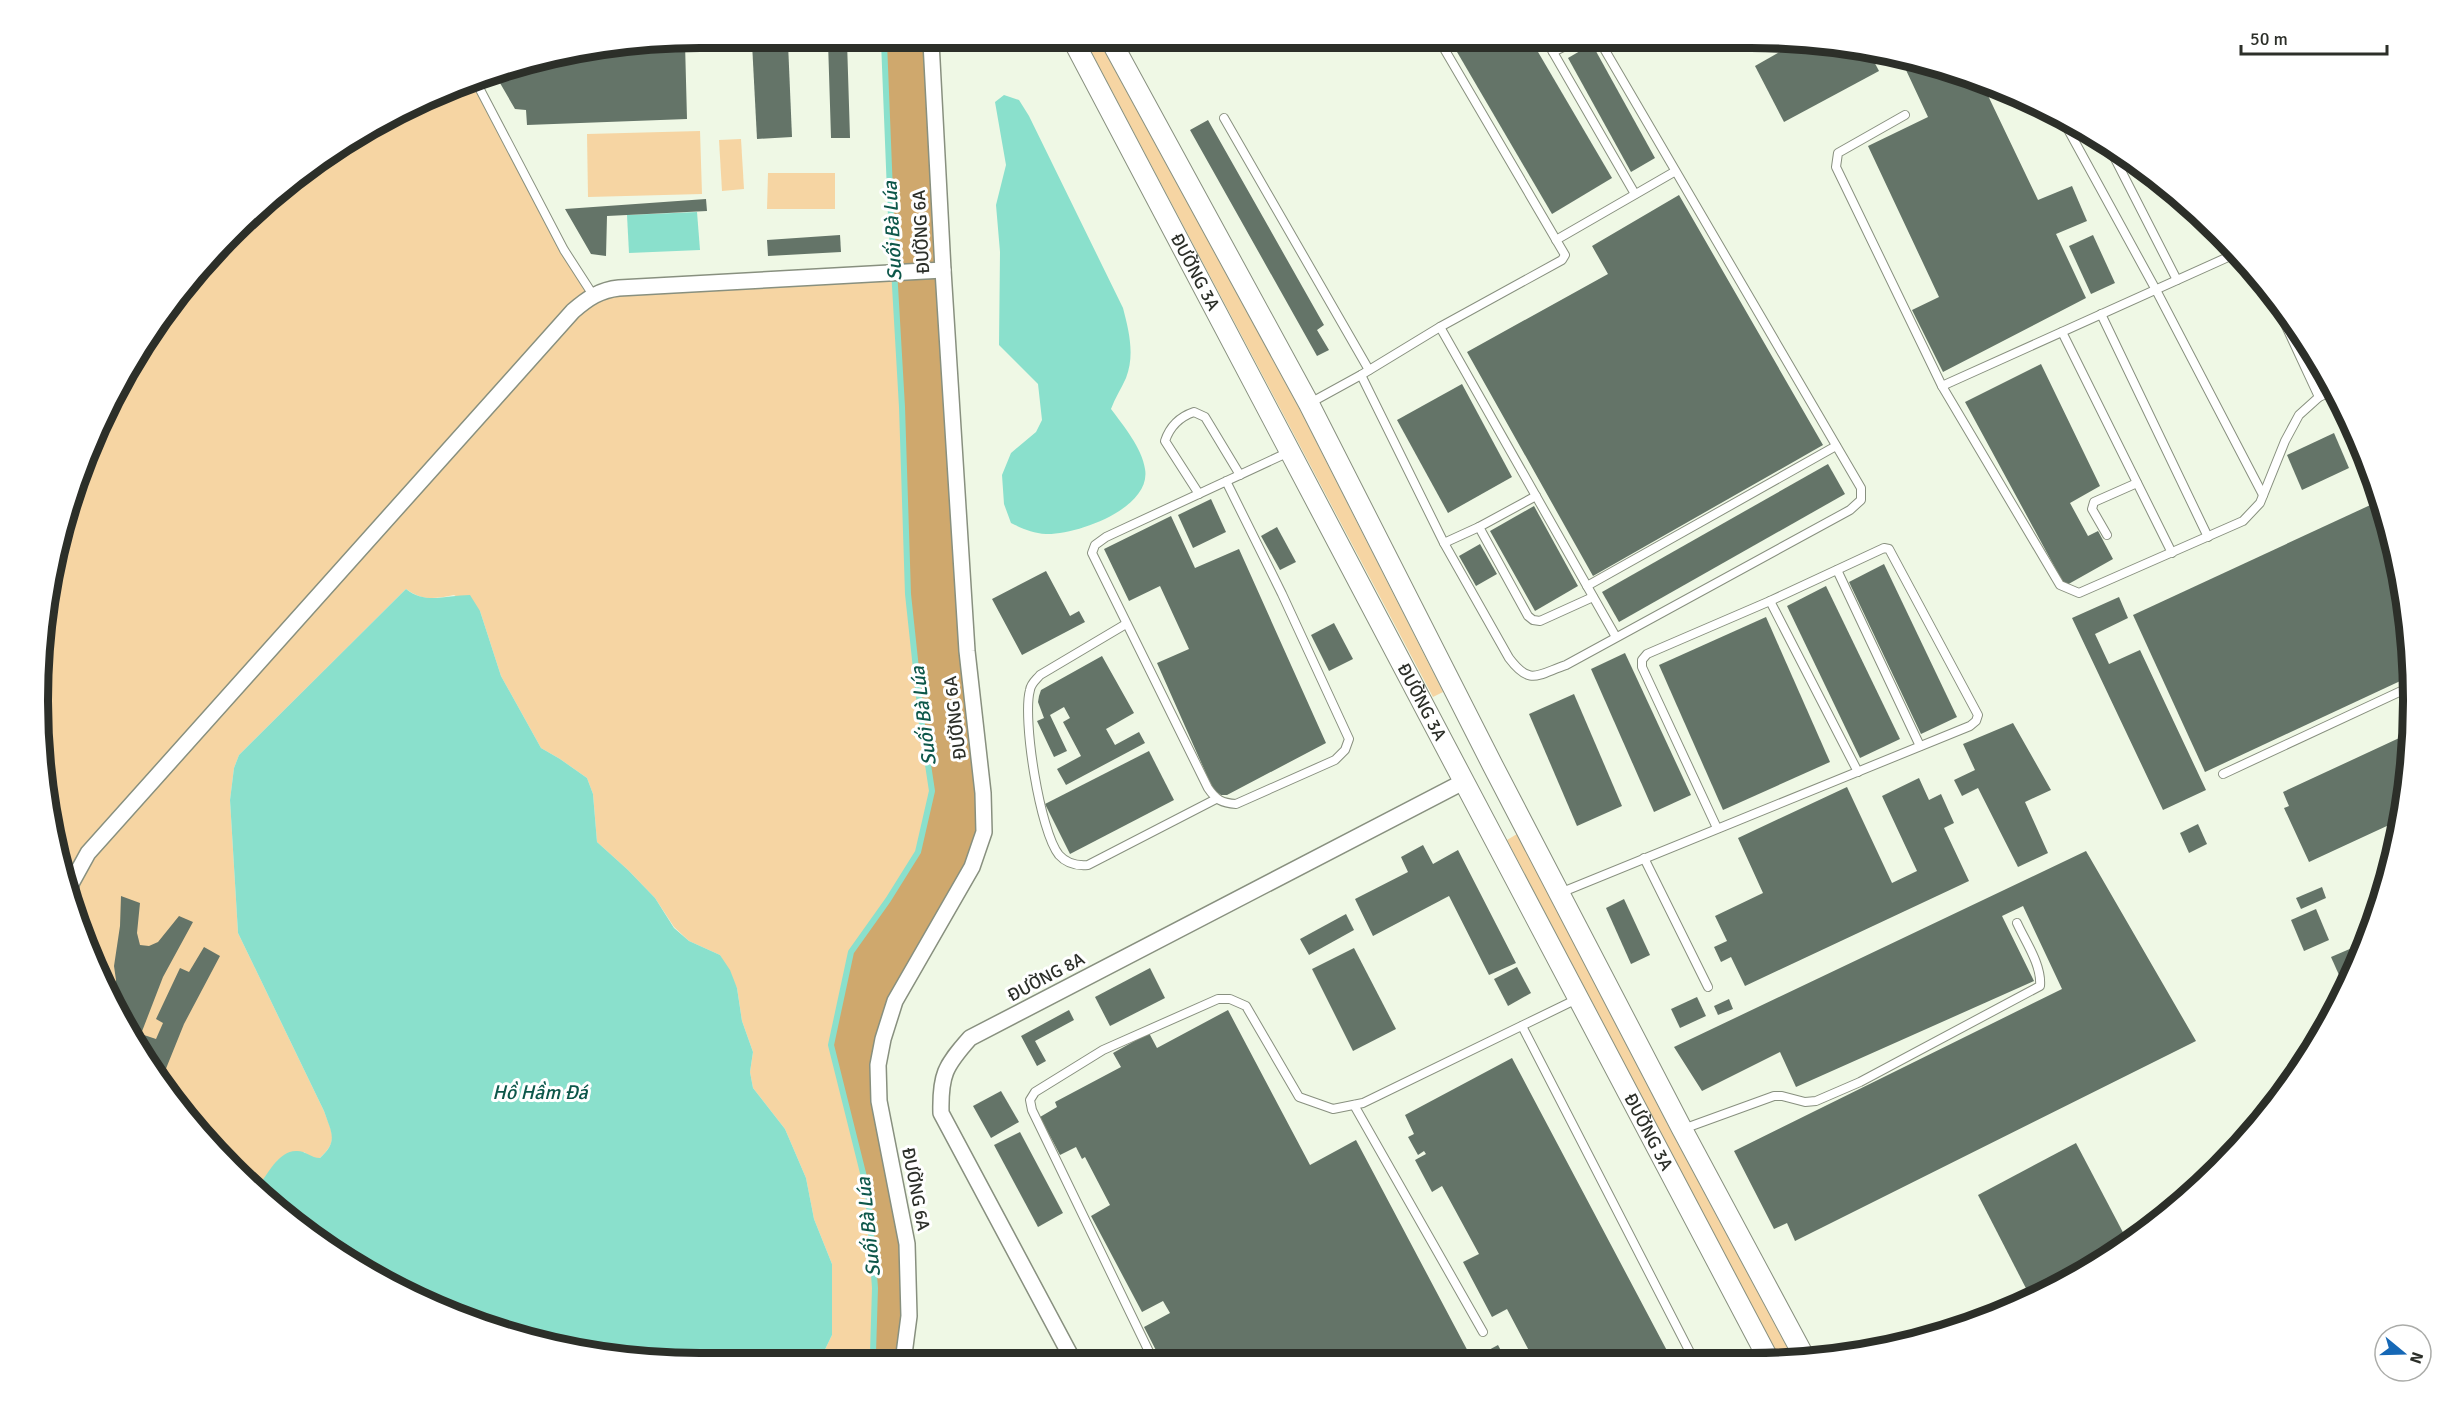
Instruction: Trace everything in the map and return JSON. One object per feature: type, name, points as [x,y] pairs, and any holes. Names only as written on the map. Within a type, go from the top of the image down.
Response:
[{"type":"street","name":"ĐƯỜNG 6A","points":[[904,1353],[909,1317],[907,1244],[879,1101],[878,1065],[895,1000],[972,867],[984,832],[983,793],[967,651],[931,48]]},
{"type":"street","name":"ĐƯỜNG 3A","points":[[1077,48],[1765,1353]]},
{"type":"street","name":"ĐƯỜNG 3A","points":[[1116,48],[1309,404],[1493,766],[1682,1129],[1801,1351]]},
{"type":"street","points":[[73,880],[88,853],[573,311],[593,295],[620,288],[943,270]]},
{"type":"street","points":[[1465,781],[1493,766]]},
{"type":"street","name":"ĐƯỜNG 8A","points":[[1069,1353],[941,1113],[940,1086],[950,1060],[970,1038],[1465,781]]},
{"type":"lane","points":[[1309,404],[1440,327],[1562,260],[1564,255],[1444,48]]},
{"type":"lane","points":[[1551,48],[1635,195]]},
{"type":"lane","points":[[1553,52],[1561,48]]},
{"type":"lane","points":[[1361,375],[1444,543],[1509,658],[1520,673],[1532,677],[1566,665],[1850,510],[1861,500],[1861,488],[1674,172],[1604,48]]},
{"type":"lane","points":[[479,88],[564,250],[593,295]]},
{"type":"lane","points":[[1905,115],[1838,153],[1836,167],[1942,386],[2060,585],[2079,592],[2243,521],[2260,503],[2285,441],[2299,415],[2319,397],[2326,394]]},
{"type":"lane","points":[[1224,118],[1370,370]]},
{"type":"lane","points":[[2069,131],[2156,290],[2263,495]]},
{"type":"lane","points":[[2116,160],[2177,280]]},
{"type":"lane","points":[[1556,240],[1674,172]]},
{"type":"lane","points":[[1942,386],[2229,257]]},
{"type":"lane","points":[[2101,314],[2208,537]]},
{"type":"lane","points":[[1440,327],[1616,637]]},
{"type":"lane","points":[[2062,332],[2172,552]]},
{"type":"lane","points":[[2289,332],[2319,397]]},
{"type":"lane","points":[[1199,494],[1165,441],[1168,431],[1182,416],[1194,412],[1205,417],[1239,475]]},
{"type":"lane","points":[[1587,586],[1836,446]]},
{"type":"lane","points":[[1226,481],[1282,594],[1349,739],[1345,750],[1335,760],[1236,804],[1222,803],[1208,789],[1092,553],[1095,545],[1106,537],[1226,481],[1290,452]]},
{"type":"lane","points":[[2107,535],[2092,509],[2094,502],[2137,483]]},
{"type":"lane","points":[[1444,543],[1536,496]]},
{"type":"lane","points":[[1479,527],[1528,616],[1533,620],[1540,621],[1593,597]]},
{"type":"lane","points":[[1560,893],[1970,726],[1976,721],[1978,715],[1893,552],[1884,548],[1770,601],[1647,654],[1642,660],[1642,667],[1717,828]]},
{"type":"lane","points":[[1837,570],[1920,746]]},
{"type":"lane","points":[[1770,601],[1858,772]]},
{"type":"lane","points":[[1126,624],[1040,675],[1032,684],[1029,692],[1028,718],[1040,810],[1059,855],[1071,864],[1088,865],[1216,799]]},
{"type":"lane","points":[[2223,774],[2403,690]]},
{"type":"lane","points":[[1644,858],[1708,987]]},
{"type":"lane","points":[[1682,1129],[1774,1096],[1805,1102],[1816,1101],[1860,1082],[2040,986],[2038,969],[2017,923]]},
{"type":"lane","points":[[1150,1353],[1032,1110],[1030,1100],[1035,1092],[1103,1050],[1218,999],[1230,999],[1246,1006],[1299,1096],[1333,1109],[1363,1103],[1578,999]]},
{"type":"lane","points":[[1522,1026],[1690,1353]]},
{"type":"lane","points":[[1354,1105],[1483,1332]]},
{"type":"shaded area","points":[[884,48],[924,48],[977,794],[977,831],[965,865],[890,997],[877,1038],[900,1247],[902,1316],[897,1353],[873,1353],[875,1288],[868,1193],[831,1045],[851,952],[918,852],[932,791],[922,725],[908,594],[902,407]]},
{"type":"shaded area","points":[[1089,48],[1103,48],[1299,408],[1443,692],[1433,697]]},
{"type":"shaded area","points":[[475,89],[561,253],[586,292],[608,296],[894,279],[902,407],[908,594],[922,725],[932,791],[918,852],[888,900],[831,1045],[868,1193],[875,1288],[873,1353],[823,1353],[832,1335],[832,1264],[814,1219],[806,1178],[785,1129],[753,1088],[750,1072],[753,1052],[742,1021],[737,988],[720,955],[689,941],[674,927],[655,898],[597,842],[593,794],[587,778],[541,748],[501,676],[480,611],[454,595],[428,598],[417,596],[406,589],[239,755],[234,768],[230,800],[238,933],[324,1111],[332,1141],[320,1158],[312,1158],[304,1152],[278,1160],[261,1183],[210,1131],[183,1098],[135,1027],[98,950],[77,890],[79,883],[74,882],[61,828],[49,743],[48,700],[49,658],[61,573],[70,532],[83,491],[115,412],[135,374],[183,303],[239,239],[303,183],[374,135],[412,115]]},
{"type":"shaded area","points":[[700,131],[702,194],[588,197],[587,134]]},
{"type":"shaded area","points":[[741,139],[744,189],[722,191],[719,140]]},
{"type":"shaded area","points":[[768,173],[835,173],[835,209],[767,209]]},
{"type":"shaded area","points":[[1517,834],[1672,1133],[1790,1352],[1776,1352],[1507,840]]},
{"type":"water","points":[[1004,95],[1019,100],[1029,116],[1123,308],[1130,343],[1129,369],[1111,409],[1140,453],[1145,469],[1144,483],[1137,496],[1110,516],[1076,530],[1059,533],[1037,533],[1011,523],[1004,504],[1002,475],[1011,453],[1036,432],[1042,420],[1038,384],[999,345],[1000,252],[996,205],[1006,165],[995,102]]},
{"type":"water","points":[[697,212],[700,250],[629,253],[627,215]]},
{"type":"water","name":"Hồ Hầm Đá","points":[[406,589],[421,597],[429,598],[470,595],[480,611],[501,676],[541,748],[587,778],[593,794],[597,842],[655,898],[674,928],[689,941],[720,955],[730,970],[737,988],[742,1021],[753,1052],[750,1072],[753,1088],[785,1129],[806,1178],[814,1219],[832,1264],[832,1335],[823,1353],[658,1352],[573,1340],[532,1331],[451,1303],[374,1266],[303,1218],[261,1183],[274,1164],[291,1152],[300,1151],[320,1158],[330,1146],[332,1136],[324,1111],[238,933],[230,800],[234,768],[239,755]]},
{"type":"building","points":[[685,48],[687,119],[527,125],[526,110],[515,109],[499,81],[573,61],[658,49]]},
{"type":"building","points":[[752,48],[788,48],[792,137],[757,139]]},
{"type":"building","points":[[828,48],[847,48],[850,138],[831,138]]},
{"type":"building","points":[[1455,48],[1536,48],[1612,178],[1552,214]]},
{"type":"building","points":[[1585,48],[1594,48],[1655,158],[1631,172],[1568,58]]},
{"type":"building","points":[[1785,49],[1793,49],[1873,60],[1879,71],[1784,122],[1755,66]]},
{"type":"building","points":[[1909,68],[1919,70],[1987,93],[2038,200],[2072,186],[2087,221],[2056,234],[2086,298],[1943,372],[1912,310],[1939,297],[1868,146],[1928,117],[1906,70]]},
{"type":"building","points":[[1208,120],[1324,325],[1317,330],[1329,350],[1317,356],[1190,130]]},
{"type":"building","points":[[1679,195],[1823,445],[1593,576],[1467,352],[1608,274],[1592,246]]},
{"type":"building","points":[[706,199],[707,211],[607,216],[606,256],[591,254],[565,209]]},
{"type":"building","points":[[840,235],[841,252],[768,256],[767,240]]},
{"type":"building","points":[[2093,235],[2115,283],[2091,294],[2069,246]]},
{"type":"building","points":[[2041,364],[2100,486],[2070,503],[2088,536],[2098,531],[2113,559],[2065,586],[1965,402]]},
{"type":"building","points":[[1462,384],[1512,477],[1448,513],[1397,420]]},
{"type":"building","points":[[2334,433],[2349,468],[2302,490],[2287,455]]},
{"type":"building","points":[[1828,464],[1845,494],[1619,622],[1602,592]]},
{"type":"building","points":[[1211,499],[1226,532],[1193,548],[1178,515]]},
{"type":"building","points":[[2372,504],[2390,573],[2397,615],[2403,680],[2205,772],[2133,615]]},
{"type":"building","points":[[1534,506],[1578,586],[1535,611],[1490,531]]},
{"type":"building","points":[[1171,516],[1195,568],[1239,549],[1326,743],[1227,795],[1221,795],[1214,790],[1157,663],[1189,649],[1160,586],[1129,601],[1104,549]]},
{"type":"building","points":[[1277,527],[1296,562],[1280,570],[1261,536]]},
{"type":"building","points":[[1480,544],[1497,574],[1476,586],[1459,556]]},
{"type":"building","points":[[1884,564],[1957,717],[1921,734],[1849,582]]},
{"type":"building","points":[[1046,571],[1070,616],[1079,611],[1085,622],[1022,655],[992,599]]},
{"type":"building","points":[[1826,586],[1900,739],[1860,758],[1787,606]]},
{"type":"building","points":[[2119,597],[2128,618],[2095,634],[2109,664],[2140,650],[2206,790],[2163,810],[2072,618]]},
{"type":"building","points":[[1766,617],[1830,762],[1723,810],[1659,665]]},
{"type":"building","points":[[1334,623],[1353,659],[1329,671],[1311,635]]},
{"type":"building","points":[[1625,653],[1691,795],[1654,812],[1591,669]]},
{"type":"building","points":[[1102,656],[1134,713],[1106,729],[1115,745],[1139,732],[1145,743],[1066,785],[1057,769],[1081,756],[1063,722],[1070,718],[1064,707],[1050,715],[1067,751],[1054,757],[1037,721],[1044,718],[1038,702],[1039,696],[1041,690]]},
{"type":"building","points":[[1574,694],[1622,806],[1577,826],[1529,714]]},
{"type":"building","points":[[2013,723],[2051,790],[2025,802],[2048,853],[2018,867],[1978,788],[1962,796],[1954,780],[1975,770],[1963,744]]},
{"type":"building","points":[[2402,737],[2391,824],[2309,862],[2284,808],[2289,806],[2283,792]]},
{"type":"building","points":[[1149,751],[1174,800],[1070,854],[1045,804]]},
{"type":"building","points":[[1919,778],[1929,800],[1941,794],[1954,823],[1944,828],[1969,881],[1745,986],[1731,957],[1721,962],[1714,947],[1727,941],[1715,916],[1763,893],[1738,838],[1847,787],[1892,883],[1917,871],[1882,796]]},
{"type":"building","points":[[2198,824],[2207,844],[2189,853],[2180,833]]},
{"type":"building","points":[[1423,845],[1433,864],[1458,850],[1516,963],[1489,975],[1449,896],[1373,936],[1355,899],[1408,872],[1401,857]]},
{"type":"building","points":[[2086,851],[2196,1041],[1795,1241],[1787,1223],[1774,1229],[1734,1151],[2062,989],[2023,906],[2002,916],[2034,981],[1796,1087],[1780,1052],[1702,1091],[1674,1047]]},
{"type":"building","points":[[2322,887],[2326,898],[2301,909],[2296,898]]},
{"type":"building","points":[[121,896],[140,903],[137,933],[140,945],[149,946],[158,942],[179,916],[193,922],[163,977],[141,1034],[156,1039],[163,1023],[156,1019],[180,968],[189,972],[204,947],[220,956],[184,1024],[165,1072],[135,1027],[114,987],[116,980],[114,966],[120,926]]},
{"type":"building","points":[[1624,899],[1650,955],[1631,964],[1606,908]]},
{"type":"building","points":[[2316,909],[2329,940],[2304,951],[2291,920]]},
{"type":"building","points":[[1346,914],[1354,930],[1309,955],[1300,939]]},
{"type":"building","points":[[1354,948],[1396,1029],[1353,1051],[1312,969]]},
{"type":"building","points":[[2352,948],[2353,950],[2343,973],[2339,975],[2331,957]]},
{"type":"building","points":[[1517,967],[1531,993],[1508,1006],[1494,979]]},
{"type":"building","points":[[1150,968],[1165,998],[1110,1026],[1095,997]]},
{"type":"building","points":[[1697,997],[1706,1016],[1680,1028],[1671,1009]]},
{"type":"building","points":[[1729,999],[1733,1009],[1718,1015],[1714,1006]]},
{"type":"building","points":[[1069,1010],[1074,1020],[1035,1041],[1046,1061],[1037,1066],[1021,1036]]},
{"type":"building","points":[[1228,1010],[1310,1165],[1356,1140],[1469,1353],[1157,1353],[1144,1327],[1170,1313],[1163,1301],[1142,1312],[1091,1216],[1110,1205],[1085,1157],[1082,1159],[1076,1147],[1060,1155],[1040,1117],[1057,1107],[1055,1102],[1121,1067],[1113,1053],[1149,1033],[1157,1048]]},
{"type":"building","points":[[1512,1058],[1668,1353],[1530,1353],[1507,1309],[1492,1317],[1463,1262],[1479,1254],[1442,1186],[1432,1192],[1415,1160],[1426,1154],[1424,1151],[1418,1155],[1408,1137],[1414,1134],[1405,1115]]},
{"type":"building","points":[[1001,1091],[1019,1122],[991,1138],[973,1106]]},
{"type":"building","points":[[1020,1132],[1063,1213],[1038,1227],[994,1145]]},
{"type":"building","points":[[2076,1143],[2124,1235],[2077,1266],[2027,1291],[1978,1195]]},
{"type":"building","points":[[1498,1345],[1502,1353],[1483,1353]]},
{"type":"waterway","name":"Suối Bà Lúa","points":[[873,1353],[875,1288],[868,1193],[831,1045],[851,952],[918,852],[932,791],[922,725],[908,594],[902,407],[884,48]]}]
